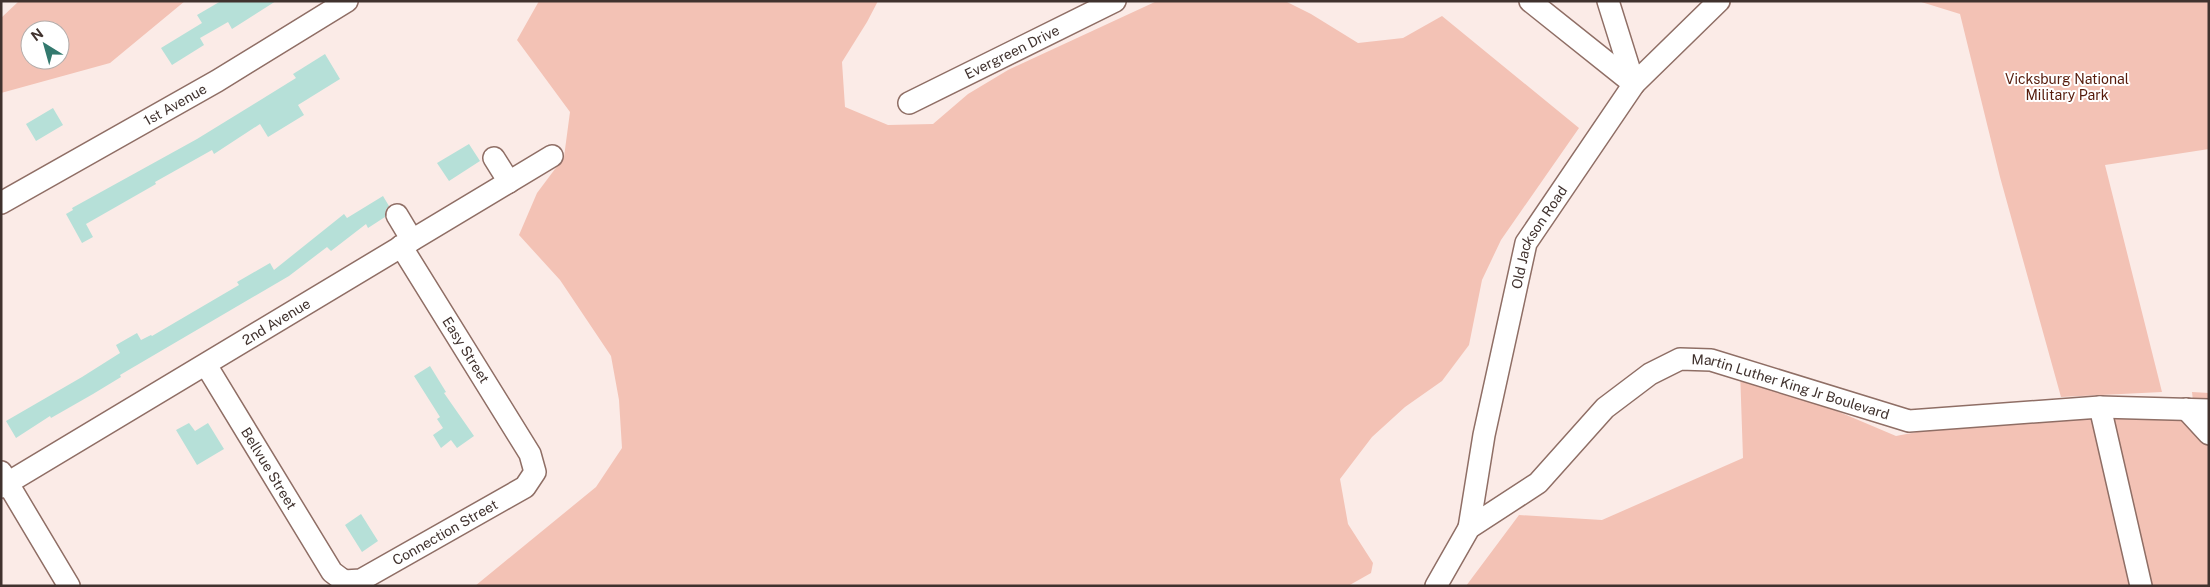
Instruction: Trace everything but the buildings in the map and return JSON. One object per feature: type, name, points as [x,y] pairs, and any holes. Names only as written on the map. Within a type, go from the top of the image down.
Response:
[{"type":"street","name":"1st Avenue","points":[[1,204],[217,81],[347,1]]},
{"type":"street","name":"Evergreen Drive","points":[[909,103],[1115,1]]},
{"type":"street","points":[[1530,1],[1634,84]]},
{"type":"street","points":[[1608,1],[1634,84]]},
{"type":"street","name":"Old Jackson Road","points":[[1469,528],[1484,435],[1526,243],[1634,84],[1719,1]]},
{"type":"street","name":"2nd Avenue","points":[[3,481],[206,365],[552,156]]},
{"type":"street","points":[[494,158],[508,182]]},
{"type":"street","name":"Easy Street","points":[[397,215],[407,243],[530,454]]},
{"type":"street","name":"Martin Luther King Jr Boulevard","points":[[1436,586],[1469,528],[1538,483],[1604,408],[1650,374],[1680,360],[1711,360],[1909,421],[2100,407],[2209,410]]},
{"type":"street","name":"Bellvue Street","points":[[206,365],[332,572]]},
{"type":"street","points":[[2100,407],[2141,586]]},
{"type":"street","points":[[2186,409],[2209,434]]},
{"type":"street","name":"Connection Street","points":[[332,572],[344,581],[361,580],[524,487],[535,472],[530,454]]},
{"type":"street","points":[[3,481],[69,586]]},
{"type":"green space","points":[[19,1],[185,1],[110,63],[1,93],[1,18]]},
{"type":"green space","points":[[539,1],[878,1],[842,62],[845,107],[888,125],[933,124],[968,94],[1008,70],[1157,1],[1285,1],[1311,14],[1358,43],[1403,38],[1442,16],[1579,128],[1501,240],[1482,280],[1469,345],[1442,381],[1405,407],[1372,437],[1340,479],[1348,524],[1373,563],[1371,573],[1348,586],[475,586],[596,487],[622,448],[619,400],[611,356],[560,280],[519,235],[537,193],[564,157],[570,112],[517,40]]},
{"type":"green space","name":"Vicksburg National Military Park","points":[[1918,1],[2209,1],[2209,149],[2105,165],[2162,392],[2061,397],[2000,177],[1960,14]]},
{"type":"green space","points":[[1740,370],[1896,436],[2074,402],[2195,419],[2192,392],[2209,393],[2209,586],[1466,586],[1519,515],[1602,520],[1743,458]]}]
